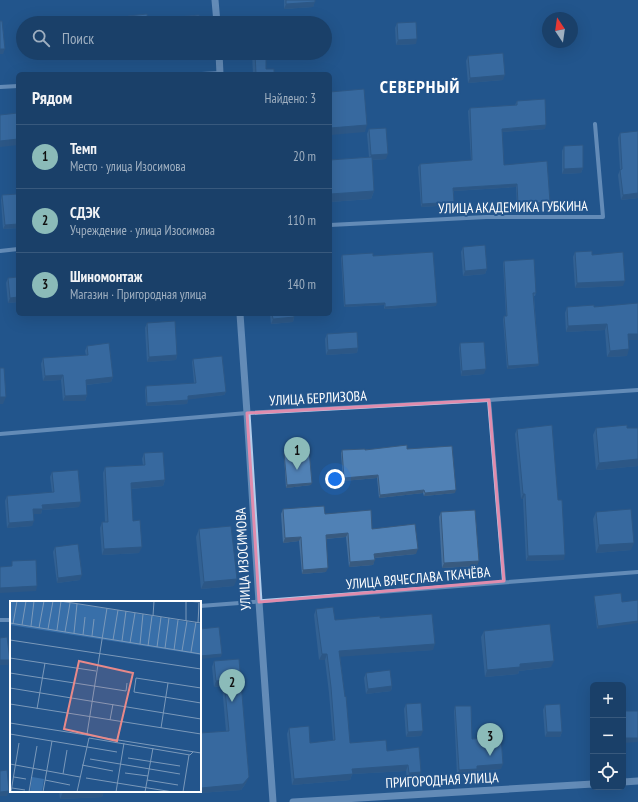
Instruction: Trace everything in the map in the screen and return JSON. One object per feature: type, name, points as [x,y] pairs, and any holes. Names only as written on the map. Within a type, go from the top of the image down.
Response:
[{"type":"street","points":[[215,0],[216,16]]},
{"type":"street","points":[[219,60],[220,72]]},
{"type":"street","points":[[0,87],[16,86]]},
{"type":"street","name":"УЛИЦА АКАДЕМИКА ГУБКИНА","points":[[332,225],[486,217],[603,217],[595,124]]},
{"type":"street","points":[[0,251],[16,249]]},
{"type":"street","name":"УЛИЦА ИЗОСИМОВА","points":[[240,316],[273,802]]},
{"type":"street","name":"УЛИЦА БЕРЛИЗОВА","points":[[0,434],[247,413],[489,400],[638,390]]},
{"type":"street","points":[[489,400],[504,581]]},
{"type":"street","name":"УЛИЦА ВЯЧЕСЛАВА ТКАЧЁВА","points":[[201,606],[504,581],[638,572]]},
{"type":"street","points":[[626,782],[638,781]]},
{"type":"street","name":"ПРИГОРОДНАЯ УЛИЦА","points":[[293,802],[590,784]]},
{"type":"highlighted area","points":[[489,400],[504,581],[259,602],[247,413]]},
{"type":"building","points":[[286,0],[315,0],[315,2],[286,4]]},
{"type":"building","points":[[147,14],[147,16],[128,16]]},
{"type":"building","points":[[0,21],[2,21],[5,49],[0,49]]},
{"type":"building","points":[[416,22],[417,39],[398,40],[397,23]]},
{"type":"building","points":[[503,53],[505,75],[470,78],[468,56]]},
{"type":"building","points":[[255,60],[266,60],[266,69],[274,69],[274,72],[256,72]]},
{"type":"building","points":[[364,89],[367,125],[332,128],[332,92]]},
{"type":"building","points":[[545,99],[546,125],[502,129],[504,165],[547,161],[550,202],[518,204],[517,184],[453,188],[454,202],[422,204],[420,164],[472,160],[470,108],[517,105],[517,101]]},
{"type":"building","points":[[16,113],[16,139],[0,141],[0,115]]},
{"type":"building","points":[[386,128],[388,154],[371,155],[369,129]]},
{"type":"building","points":[[638,131],[638,193],[623,195],[620,170],[622,169],[620,133]]},
{"type":"building","points":[[583,145],[583,168],[564,169],[564,146]]},
{"type":"building","points":[[372,157],[374,191],[332,194],[332,160]]},
{"type":"building","points":[[16,194],[16,224],[5,225],[2,195]]},
{"type":"building","points":[[485,245],[487,269],[465,271],[463,247]]},
{"type":"building","points":[[592,251],[592,255],[623,252],[625,281],[577,283],[575,252]]},
{"type":"building","points":[[433,252],[437,303],[385,307],[385,303],[345,305],[342,255],[373,253],[373,256]]},
{"type":"building","points":[[534,259],[536,293],[533,293],[539,364],[508,366],[504,316],[507,316],[504,261]]},
{"type":"building","points":[[16,277],[16,297],[10,298],[8,278]]},
{"type":"building","points":[[638,303],[638,334],[628,334],[629,349],[610,351],[607,324],[568,326],[567,307],[594,305],[594,307]]},
{"type":"building","points":[[272,316],[294,316],[294,317],[273,319]]},
{"type":"building","points":[[175,321],[177,355],[149,357],[147,323]]},
{"type":"building","points":[[357,332],[358,348],[328,350],[327,334]]},
{"type":"building","points":[[484,342],[486,369],[462,371],[460,343]]},
{"type":"building","points":[[109,343],[113,377],[86,380],[87,395],[65,396],[63,375],[45,376],[43,358],[88,355],[87,346]]},
{"type":"building","points":[[222,356],[226,392],[188,396],[188,400],[147,403],[146,386],[196,383],[193,359]]},
{"type":"building","points":[[0,368],[4,368],[6,397],[0,397]]},
{"type":"building","points":[[552,425],[558,500],[562,500],[565,555],[528,556],[525,494],[523,494],[517,429]]},
{"type":"building","points":[[627,425],[627,428],[638,428],[638,459],[599,463],[596,428]]},
{"type":"building","points":[[407,445],[407,449],[452,446],[456,490],[425,493],[424,490],[380,495],[378,475],[344,478],[342,450],[365,450]]},
{"type":"building","points":[[309,450],[312,483],[287,485],[284,453]]},
{"type":"building","points":[[163,452],[165,480],[131,483],[133,521],[140,520],[142,547],[104,549],[102,522],[108,522],[105,467],[145,465],[144,453]]},
{"type":"building","points":[[78,470],[81,502],[42,505],[43,509],[33,509],[34,521],[9,523],[7,496],[54,492],[52,472]]},
{"type":"building","points":[[324,506],[325,514],[371,510],[372,529],[415,524],[418,549],[374,554],[375,560],[350,562],[348,533],[326,535],[328,568],[303,570],[301,537],[285,538],[283,509]]},
{"type":"building","points":[[631,509],[634,543],[599,545],[596,512]]},
{"type":"building","points":[[475,510],[479,561],[444,563],[441,512]]},
{"type":"building","points":[[231,526],[237,579],[204,582],[199,529]]},
{"type":"building","points":[[78,544],[82,575],[58,578],[55,547]]},
{"type":"building","points":[[36,560],[37,586],[0,588],[0,567],[12,566],[12,561]]},
{"type":"building","points":[[621,593],[622,602],[638,600],[638,621],[598,626],[594,596]]},
{"type":"building","points":[[333,607],[335,620],[380,616],[380,618],[432,614],[435,644],[339,651],[345,697],[346,696],[350,743],[386,740],[387,751],[419,747],[421,772],[409,773],[408,765],[352,769],[353,774],[294,779],[289,728],[309,726],[310,743],[335,740],[327,654],[322,654],[316,609]]},
{"type":"building","points":[[550,624],[554,661],[520,664],[520,667],[487,670],[484,631]]},
{"type":"building","points":[[219,627],[222,654],[201,656],[201,629]]},
{"type":"building","points":[[7,637],[10,660],[0,660],[0,638]]},
{"type":"building","points":[[239,659],[249,777],[243,784],[201,788],[201,733],[229,731],[224,680],[216,681],[214,661]]},
{"type":"building","points":[[390,670],[392,686],[368,689],[366,673]]},
{"type":"building","points":[[421,703],[423,731],[408,732],[406,704]]},
{"type":"building","points":[[560,704],[562,732],[547,732],[545,705]]},
{"type":"building","points":[[455,706],[471,706],[472,739],[501,737],[503,764],[477,766],[477,769],[459,770]]},
{"type":"building","points":[[626,711],[638,711],[638,738],[626,738]]},
{"type":"building","points":[[7,770],[9,791],[0,792],[0,771]]},
{"type":"place","name":"Темп","points":[[297,470]]},
{"type":"place","name":"СДЭК","points":[[232,702]]},
{"type":"place","name":"Шиномонтаж","points":[[490,756]]},
{"type":"district","name":"СЕВЕРНЫЙ","points":[[420,86]]}]
